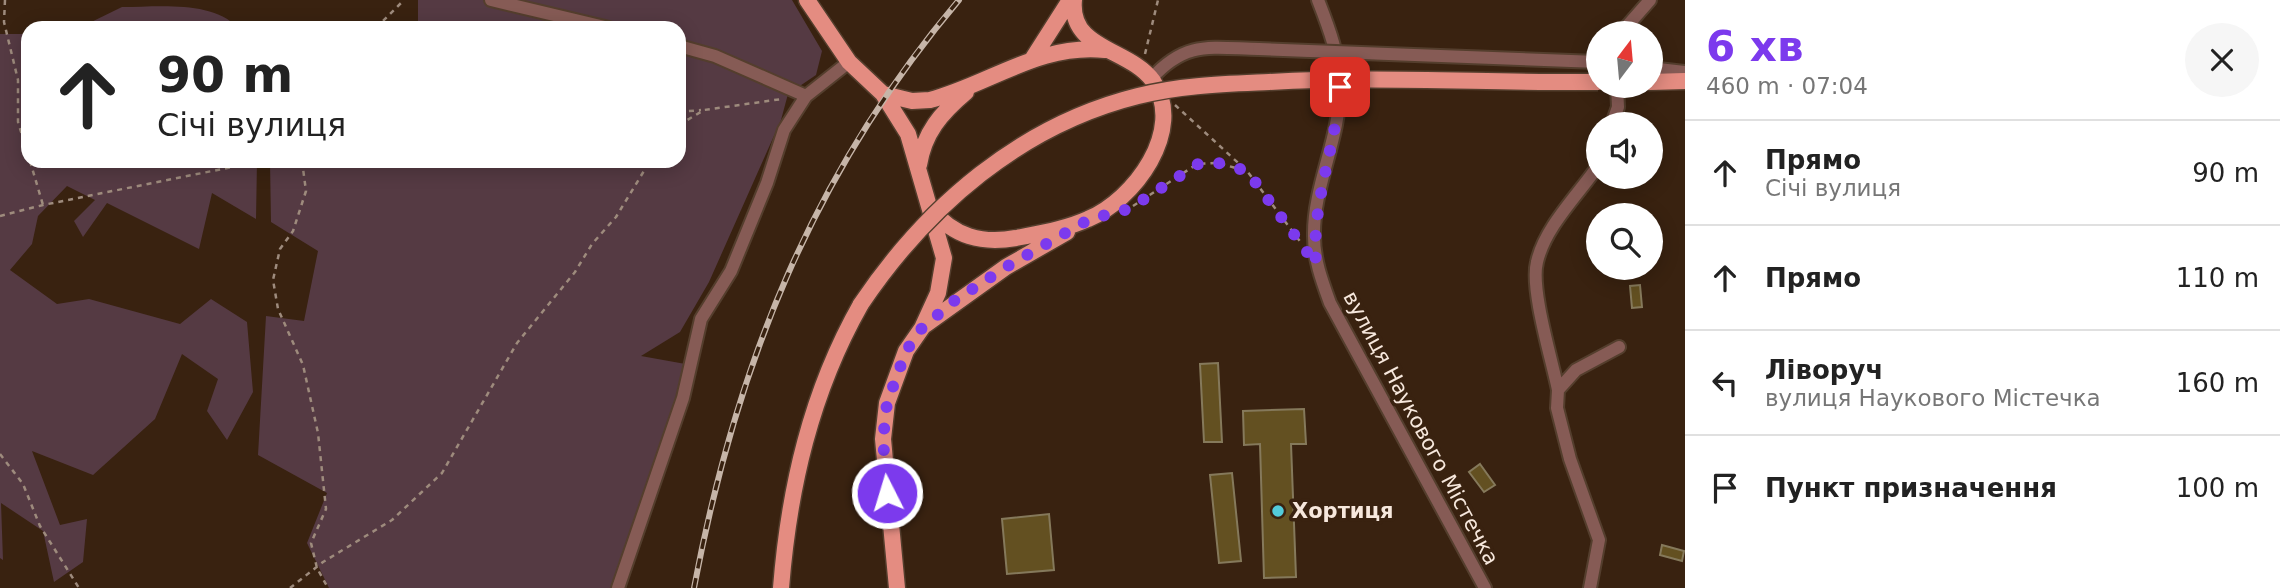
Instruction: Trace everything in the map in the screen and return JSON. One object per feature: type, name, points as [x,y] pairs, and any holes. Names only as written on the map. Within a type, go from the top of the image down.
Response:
[{"type":"main road","points":[[922,328],[954,301],[1113,203],[1137,180],[1160,139],[1161,101],[1148,75],[1080,32],[1075,22],[1072,0]]},
{"type":"main road","points":[[1033,58],[1072,0]]},
{"type":"main road","points":[[811,5],[849,62],[883,94],[908,134],[944,258],[943,276],[922,328],[894,377],[887,403],[883,439],[897,588]]},
{"type":"main road","points":[[883,94],[912,101],[930,100],[1033,58],[1064,51],[1112,51]]},
{"type":"main road","points":[[781,588],[797,472],[814,408],[833,358],[861,304],[902,248],[967,183],[1042,134],[1091,111],[1138,96],[1193,85],[1319,79],[1586,82]]},
{"type":"main road","points":[[1663,82],[1685,81]]},
{"type":"main road","points":[[918,167],[922,145],[932,126],[948,107],[977,83]]},
{"type":"main road","points":[[926,202],[943,223],[975,239],[1005,240],[1090,219]]},
{"type":"street","points":[[491,0],[580,21]]},
{"type":"street","name":"вулиця Наукового Містечка","points":[[1318,0],[1337,57],[1340,87],[1337,125],[1317,207],[1314,234],[1316,264],[1329,303],[1485,588]]},
{"type":"street","points":[[1632,21],[1650,0]]},
{"type":"street","points":[[686,48],[715,55],[806,96]]},
{"type":"street","points":[[1148,75],[1186,51],[1259,48],[1586,62]]},
{"type":"street","points":[[618,588],[683,398],[701,319],[731,271],[767,183],[784,130],[806,96],[849,62]]},
{"type":"street","points":[[1663,69],[1685,72]]},
{"type":"street","points":[[1586,183],[1546,238],[1536,264],[1538,295],[1558,390],[1557,408],[1570,459],[1600,540],[1590,588]]},
{"type":"street","points":[[1558,390],[1576,370],[1619,347]]},
{"type":"path","points":[[5,0],[4,22],[18,80],[18,122],[21,132]]},
{"type":"path","points":[[383,21],[404,0]]},
{"type":"path","points":[[1148,75],[1146,43],[1158,0]]},
{"type":"path","points":[[686,111],[806,96]]},
{"type":"path","points":[[1173,103],[1247,171],[1316,264]]},
{"type":"path","points":[[686,121],[704,110]]},
{"type":"path","points":[[1129,209],[1198,164],[1218,163],[1247,171]]},
{"type":"path","points":[[32,168],[43,205]]},
{"type":"path","points":[[0,216],[227,168]]},
{"type":"path","points":[[303,168],[306,191],[293,231],[280,249],[273,280],[278,309],[303,365],[318,433],[326,509],[311,543],[317,568],[328,588]]},
{"type":"path","points":[[290,588],[392,520],[442,473],[517,343],[575,272],[592,244],[616,217],[646,168]]},
{"type":"path","points":[[0,454],[23,484],[40,526],[79,588]]},
{"type":"shaded area","points":[[418,0],[792,0],[822,51],[816,75],[788,94],[781,120],[709,282],[680,332],[641,356],[691,365],[618,588],[329,588],[307,543],[327,493],[258,455],[266,316],[304,321],[318,251],[271,222],[270,168],[686,168],[686,21],[418,21]]},
{"type":"shaded area","points":[[168,6],[200,9],[229,21],[93,21],[122,7]]},
{"type":"shaded area","points":[[0,34],[21,34],[21,168],[257,168],[256,219],[212,193],[199,249],[107,203],[83,237],[74,221],[95,200],[67,186],[38,216],[32,244],[10,270],[57,304],[89,299],[180,324],[211,299],[247,322],[253,392],[227,440],[207,411],[218,379],[182,354],[155,419],[93,475],[32,451],[60,525],[87,519],[83,562],[54,582],[43,531],[1,503],[3,560],[0,558]]},
{"type":"building","points":[[1640,285],[1642,307],[1632,308],[1630,286]]},
{"type":"building","points":[[1218,363],[1222,442],[1204,442],[1200,364]]},
{"type":"building","name":"Хортиця","points":[[1304,409],[1306,444],[1291,444],[1296,577],[1264,578],[1260,444],[1244,445],[1243,411]]},
{"type":"building","points":[[1480,464],[1495,485],[1484,492],[1469,472]]},
{"type":"building","points":[[1232,473],[1241,561],[1219,563],[1210,475]]},
{"type":"building","points":[[1049,514],[1054,570],[1007,574],[1002,519]]},
{"type":"building","points":[[1662,545],[1684,551],[1682,561],[1660,555]]},
{"type":"railway","points":[[694,588],[711,506],[732,427],[787,276],[822,204],[861,134],[907,66],[959,0]]},
{"type":"place","name":"Хортиця","points":[[1278,511]]},
{"type":"route","points":[[887,493],[883,439],[887,403],[894,377],[906,351],[922,328],[954,301],[1006,267],[1090,219],[1129,209],[1198,164],[1218,163],[1247,171],[1316,264],[1314,234],[1317,207],[1337,125],[1340,87]]}]
